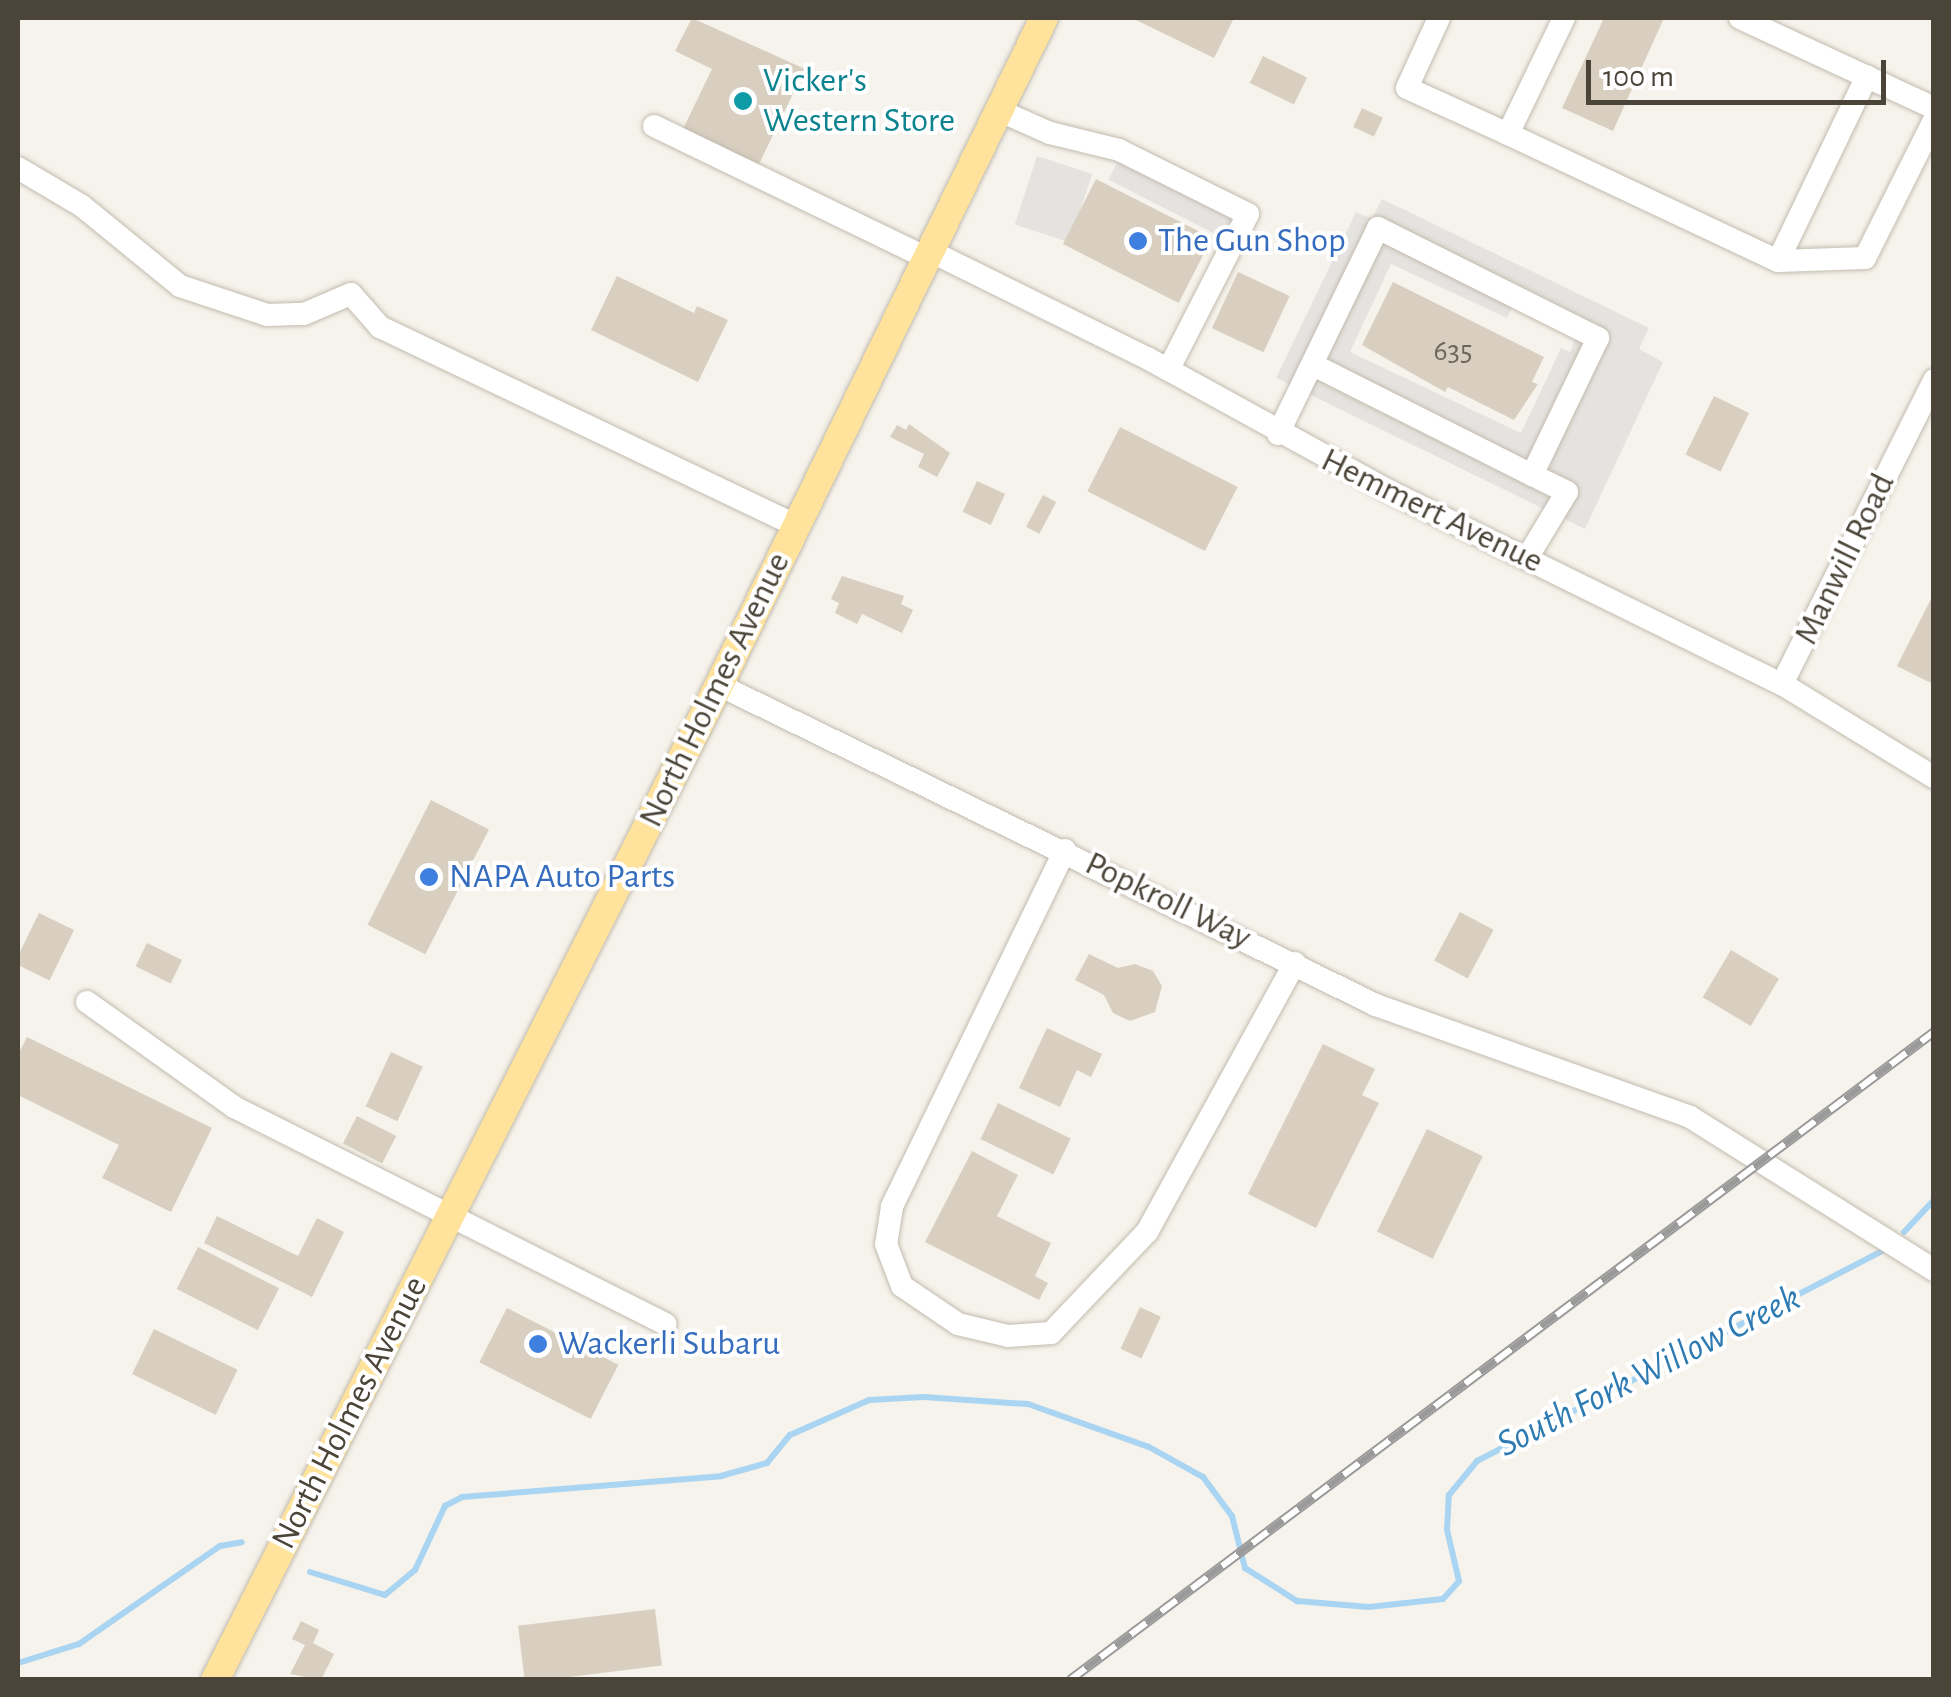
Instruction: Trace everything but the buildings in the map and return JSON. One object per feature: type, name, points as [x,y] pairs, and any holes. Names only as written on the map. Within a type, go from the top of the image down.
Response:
[{"type":"main road","name":"North Holmes Avenue","points":[[215,1680],[719,685],[1044,18]]},
{"type":"street","points":[[1440,18],[1407,88],[1778,260],[1866,258],[1934,120]]},
{"type":"street","points":[[1508,134],[1564,18]]},
{"type":"street","points":[[1740,18],[1934,108]]},
{"type":"street","points":[[1778,260],[1867,76]]},
{"type":"street","points":[[998,110],[1050,134],[1118,150],[1248,214],[1168,370]]},
{"type":"street","name":"Hemmert Avenue","points":[[654,126],[1168,370],[1278,434],[1782,684],[1934,777]]},
{"type":"street","points":[[18,168],[82,206],[180,286],[267,315],[304,314],[351,294],[380,328],[796,525]]},
{"type":"street","points":[[1278,434],[1378,228],[1598,338],[1532,475]]},
{"type":"street","points":[[1312,365],[1567,492],[1527,558]]},
{"type":"street","name":"Manwill Road","points":[[1782,684],[1931,393]]},
{"type":"street","name":"Popkroll Way","points":[[719,685],[1065,850],[1376,1005],[1690,1117],[1934,1270]]},
{"type":"street","points":[[1065,850],[892,1207],[886,1244],[902,1286],[958,1324],[1008,1336],[1050,1333],[1147,1232],[1295,963]]},
{"type":"street","points":[[87,1002],[234,1107],[666,1324]]},
{"type":"shaded area","points":[[1037,156],[1092,174],[1070,242],[1015,224]]},
{"type":"shaded area","points":[[1118,161],[1231,219],[1222,237],[1108,180]]},
{"type":"shaded area","points":[[1382,199],[1649,328],[1639,349],[1663,362],[1585,529],[1276,378],[1356,212],[1372,219]],"holes":[[[1391,264],[1507,318],[1512,307],[1576,337],[1570,352],[1561,348],[1521,433],[1350,352]]]},
{"type":"waterway","name":"South Fork Willow Creek","points":[[1904,1232],[1934,1200]]},
{"type":"waterway","name":"South Fork Willow Creek","points":[[310,1572],[385,1595],[415,1570],[445,1506],[462,1497],[721,1476],[767,1463],[790,1435],[869,1400],[924,1397],[1028,1404],[1149,1447],[1203,1477],[1232,1516],[1245,1568],[1297,1601],[1369,1607],[1443,1599],[1459,1581],[1447,1530],[1449,1495],[1477,1461],[1886,1249]]},
{"type":"waterway","name":"South Fork Willow Creek","points":[[18,1663],[79,1644],[220,1546],[242,1542]]},
{"type":"railway","points":[[1070,1680],[1934,1032]]},
{"type":"place","name":"Vicker's Western Store","points":[[743,101]]},
{"type":"place","name":"The Gun Shop","points":[[1138,241]]},
{"type":"place","name":"NAPA Auto Parts","points":[[429,877]]},
{"type":"place","name":"Wackerli Subaru","points":[[538,1344]]}]
